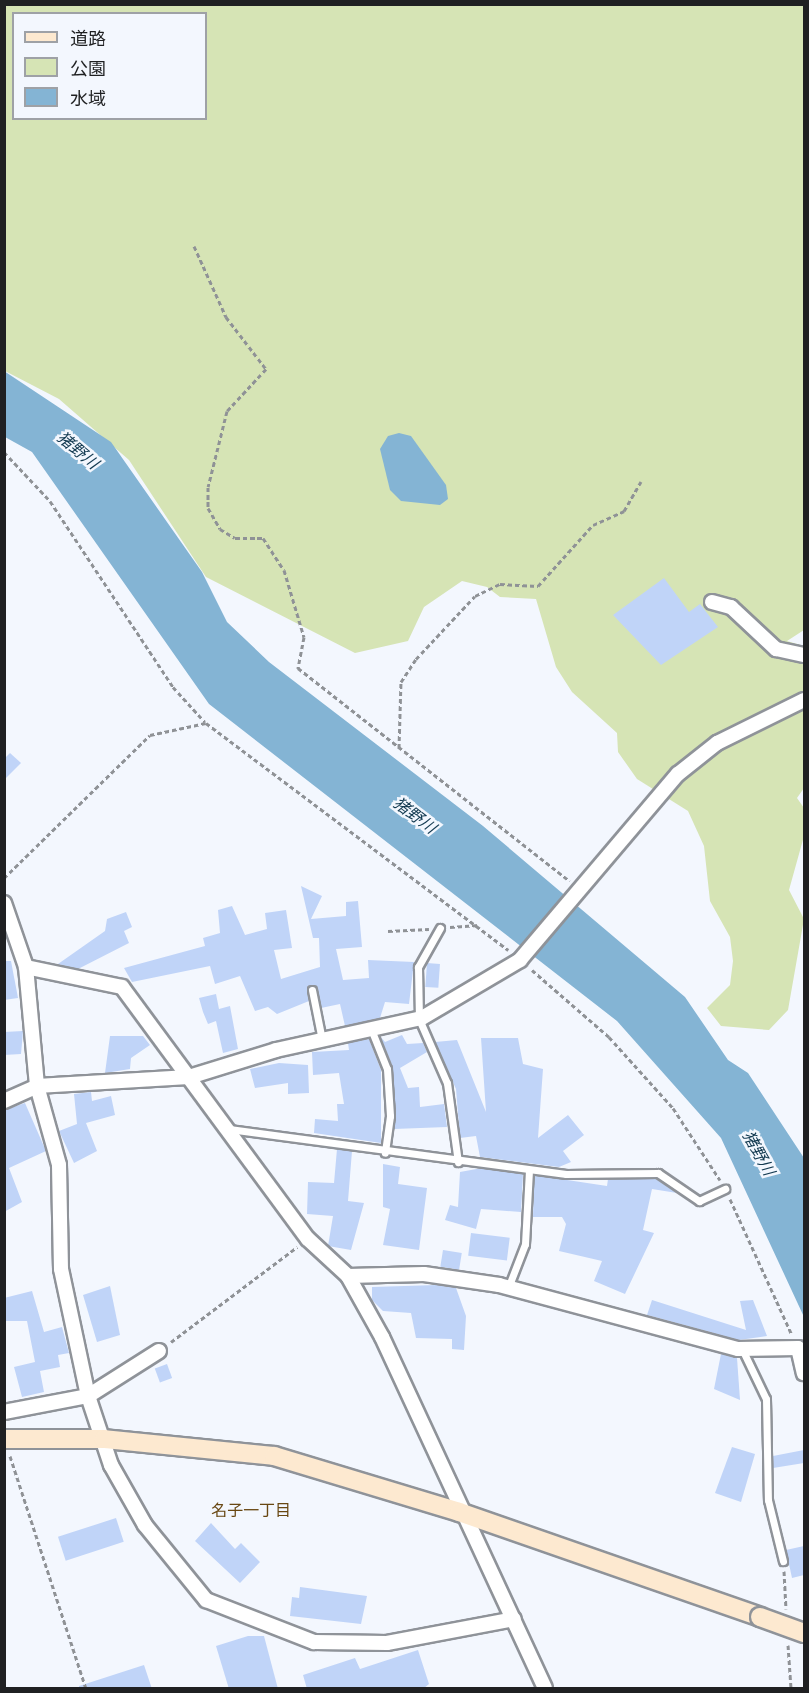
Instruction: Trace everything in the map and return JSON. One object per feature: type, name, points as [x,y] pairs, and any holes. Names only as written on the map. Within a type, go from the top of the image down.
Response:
[{"type":"street","points":[[712,602],[731,607],[776,649],[804,655]]},
{"type":"street","points":[[4,1101],[37,1086],[189,1077],[322,1040],[419,1019],[522,957],[678,774],[717,743],[804,700]]},
{"type":"street","points":[[4,903],[26,967],[37,1086],[59,1165],[61,1269],[88,1396],[111,1465],[165,1552],[206,1600],[243,1618],[314,1642],[387,1643],[514,1619]]},
{"type":"street","points":[[26,967],[122,987],[308,1239],[348,1276],[382,1337],[459,1512],[514,1619],[545,1689]]},
{"type":"street","points":[[348,1276],[424,1274],[508,1288],[742,1349],[798,1348],[804,1373]]},
{"type":"street","points":[[4,1412],[88,1396],[159,1351]]},
{"type":"street","points":[[6,1444],[104,1439],[274,1456],[459,1512],[804,1633]]},
{"type":"lane","points":[[440,928],[418,967],[419,1019],[447,1083],[458,1162]]},
{"type":"lane","points":[[312,990],[322,1040]]},
{"type":"lane","points":[[371,1029],[387,1069],[390,1116],[385,1153]]},
{"type":"lane","points":[[224,1128],[385,1153],[529,1170],[658,1173],[699,1201],[725,1189]]},
{"type":"lane","points":[[508,1288],[525,1244],[529,1170]]},
{"type":"lane","points":[[742,1349],[766,1399],[768,1500],[783,1561]]},
{"type":"path","points":[[194,246],[226,317],[266,369],[227,411],[208,487],[208,508],[220,529],[235,538],[263,538],[284,570],[304,637],[298,668],[581,889]]},
{"type":"path","points":[[4,452],[50,501],[173,687],[206,723],[481,924],[522,957],[617,1046],[673,1108],[725,1189],[798,1348]]},
{"type":"path","points":[[399,748],[401,682],[416,659],[475,596],[500,584],[538,586],[593,525],[624,511],[641,482]]},
{"type":"path","points":[[4,878],[150,735],[206,723]]},
{"type":"path","points":[[159,1351],[308,1239]]},
{"type":"path","points":[[6,1444],[86,1689]]},
{"type":"green space","points":[[4,5],[804,5],[804,630],[787,641],[804,646],[804,788],[797,798],[804,808],[804,836],[789,890],[804,919],[788,1010],[769,1030],[721,1026],[707,1008],[730,985],[733,961],[730,937],[710,901],[704,846],[688,811],[637,779],[618,752],[617,733],[572,692],[556,667],[536,599],[500,597],[487,587],[462,581],[424,607],[408,641],[355,653],[206,577],[129,460],[59,399],[5,371]]},
{"type":"water","name":"猪野川","points":[[4,371],[111,442],[202,572],[227,622],[269,662],[483,826],[685,997],[728,1060],[748,1073],[804,1158],[804,1317],[721,1138],[617,1021],[209,704],[32,452],[5,437]]},
{"type":"water","points":[[399,433],[411,436],[446,485],[448,499],[440,505],[401,501],[390,490],[380,449],[388,436]]},
{"type":"building","points":[[664,578],[689,612],[700,604],[718,627],[661,665],[613,615]]},
{"type":"building","points":[[10,753],[21,763],[4,780],[4,759]]},
{"type":"building","points":[[301,886],[322,896],[311,919],[346,916],[346,902],[358,901],[362,947],[336,949],[343,980],[369,978],[368,960],[414,962],[409,1004],[385,1002],[380,1018],[345,1026],[340,1004],[321,1008],[313,985],[307,989],[309,1001],[277,1014],[268,1007],[255,1011],[240,976],[215,984],[210,966],[132,982],[124,968],[205,946],[203,938],[220,933],[218,910],[232,906],[245,935],[267,929],[265,913],[286,910],[292,948],[274,950],[281,979],[320,967],[319,938],[313,938]]},
{"type":"building","points":[[126,912],[132,927],[124,931],[129,943],[78,969],[58,964],[105,931],[107,919]]},
{"type":"building","points":[[4,961],[11,961],[18,998],[4,1000]]},
{"type":"building","points":[[427,963],[440,964],[438,988],[425,987]]},
{"type":"building","points":[[216,994],[219,1009],[230,1006],[238,1049],[223,1053],[216,1021],[208,1024],[199,998]]},
{"type":"building","points":[[23,1031],[21,1054],[4,1055],[4,1032]]},
{"type":"building","points":[[402,1035],[407,1044],[423,1043],[427,1052],[400,1068],[408,1088],[419,1087],[420,1107],[444,1104],[447,1127],[394,1129],[393,1068],[380,1036],[385,1042]]},
{"type":"building","points":[[110,1036],[143,1036],[150,1045],[131,1058],[130,1069],[105,1073]]},
{"type":"building","points":[[481,1038],[518,1038],[523,1064],[543,1069],[538,1138],[568,1115],[584,1135],[563,1151],[571,1162],[559,1167],[480,1157],[476,1136],[460,1138],[456,1089],[435,1042],[457,1040],[486,1112]]},
{"type":"building","points":[[369,1039],[381,1070],[381,1143],[314,1133],[315,1119],[338,1121],[337,1104],[344,1104],[339,1073],[313,1075],[312,1052],[349,1050],[348,1043]]},
{"type":"building","points":[[279,1063],[308,1065],[309,1093],[288,1094],[288,1083],[255,1088],[250,1069]]},
{"type":"building","points":[[91,1092],[92,1101],[111,1096],[115,1115],[86,1123],[97,1151],[74,1163],[59,1131],[77,1124],[74,1094]]},
{"type":"building","points":[[25,1103],[46,1151],[9,1168],[22,1202],[4,1212],[4,1110]]},
{"type":"building","points":[[337,1149],[352,1151],[348,1201],[364,1203],[351,1250],[328,1246],[333,1216],[307,1214],[308,1182],[334,1183]]},
{"type":"building","points":[[383,1164],[400,1167],[398,1184],[427,1188],[419,1250],[383,1245],[390,1209],[383,1207]]},
{"type":"building","points":[[482,1168],[523,1174],[521,1212],[481,1209],[476,1229],[445,1220],[450,1205],[458,1207],[460,1172]]},
{"type":"building","points":[[534,1175],[607,1186],[608,1179],[656,1179],[677,1193],[652,1189],[643,1230],[654,1233],[625,1294],[594,1281],[602,1261],[559,1251],[566,1224],[562,1217],[533,1217]]},
{"type":"building","points":[[471,1233],[510,1238],[507,1261],[468,1256]]},
{"type":"building","points":[[443,1250],[462,1253],[459,1270],[440,1267]]},
{"type":"building","points":[[437,1285],[456,1288],[466,1316],[464,1350],[452,1349],[452,1339],[416,1338],[411,1313],[383,1311],[372,1300],[372,1287]]},
{"type":"building","points":[[110,1286],[120,1335],[97,1342],[83,1295]]},
{"type":"building","points":[[32,1291],[44,1332],[62,1327],[69,1353],[58,1355],[60,1367],[40,1371],[44,1392],[22,1397],[14,1367],[35,1362],[27,1321],[4,1321],[4,1298]]},
{"type":"building","points":[[652,1300],[746,1330],[740,1301],[753,1300],[767,1336],[739,1340],[647,1315]]},
{"type":"building","points":[[721,1354],[737,1358],[740,1400],[714,1389]]},
{"type":"building","points":[[167,1364],[172,1378],[160,1383],[155,1368]]},
{"type":"building","points":[[732,1447],[755,1454],[741,1502],[715,1493]]},
{"type":"building","points":[[804,1450],[804,1463],[773,1468],[773,1456]]},
{"type":"building","points":[[116,1518],[124,1542],[66,1561],[58,1537]]},
{"type":"building","points":[[211,1523],[235,1549],[241,1543],[260,1562],[240,1583],[195,1541]]},
{"type":"building","points":[[804,1546],[804,1575],[792,1578],[786,1550]]},
{"type":"building","points":[[300,1587],[367,1596],[361,1624],[290,1616],[292,1597],[299,1598]]},
{"type":"building","points":[[248,1636],[264,1636],[278,1689],[229,1689],[216,1646]]},
{"type":"building","points":[[418,1650],[429,1684],[423,1689],[307,1689],[303,1675],[355,1658],[360,1669]]},
{"type":"building","points":[[144,1665],[152,1689],[79,1689],[79,1686]]},
{"type":"district","name":"名子一丁目","points":[[251,1510]]}]
